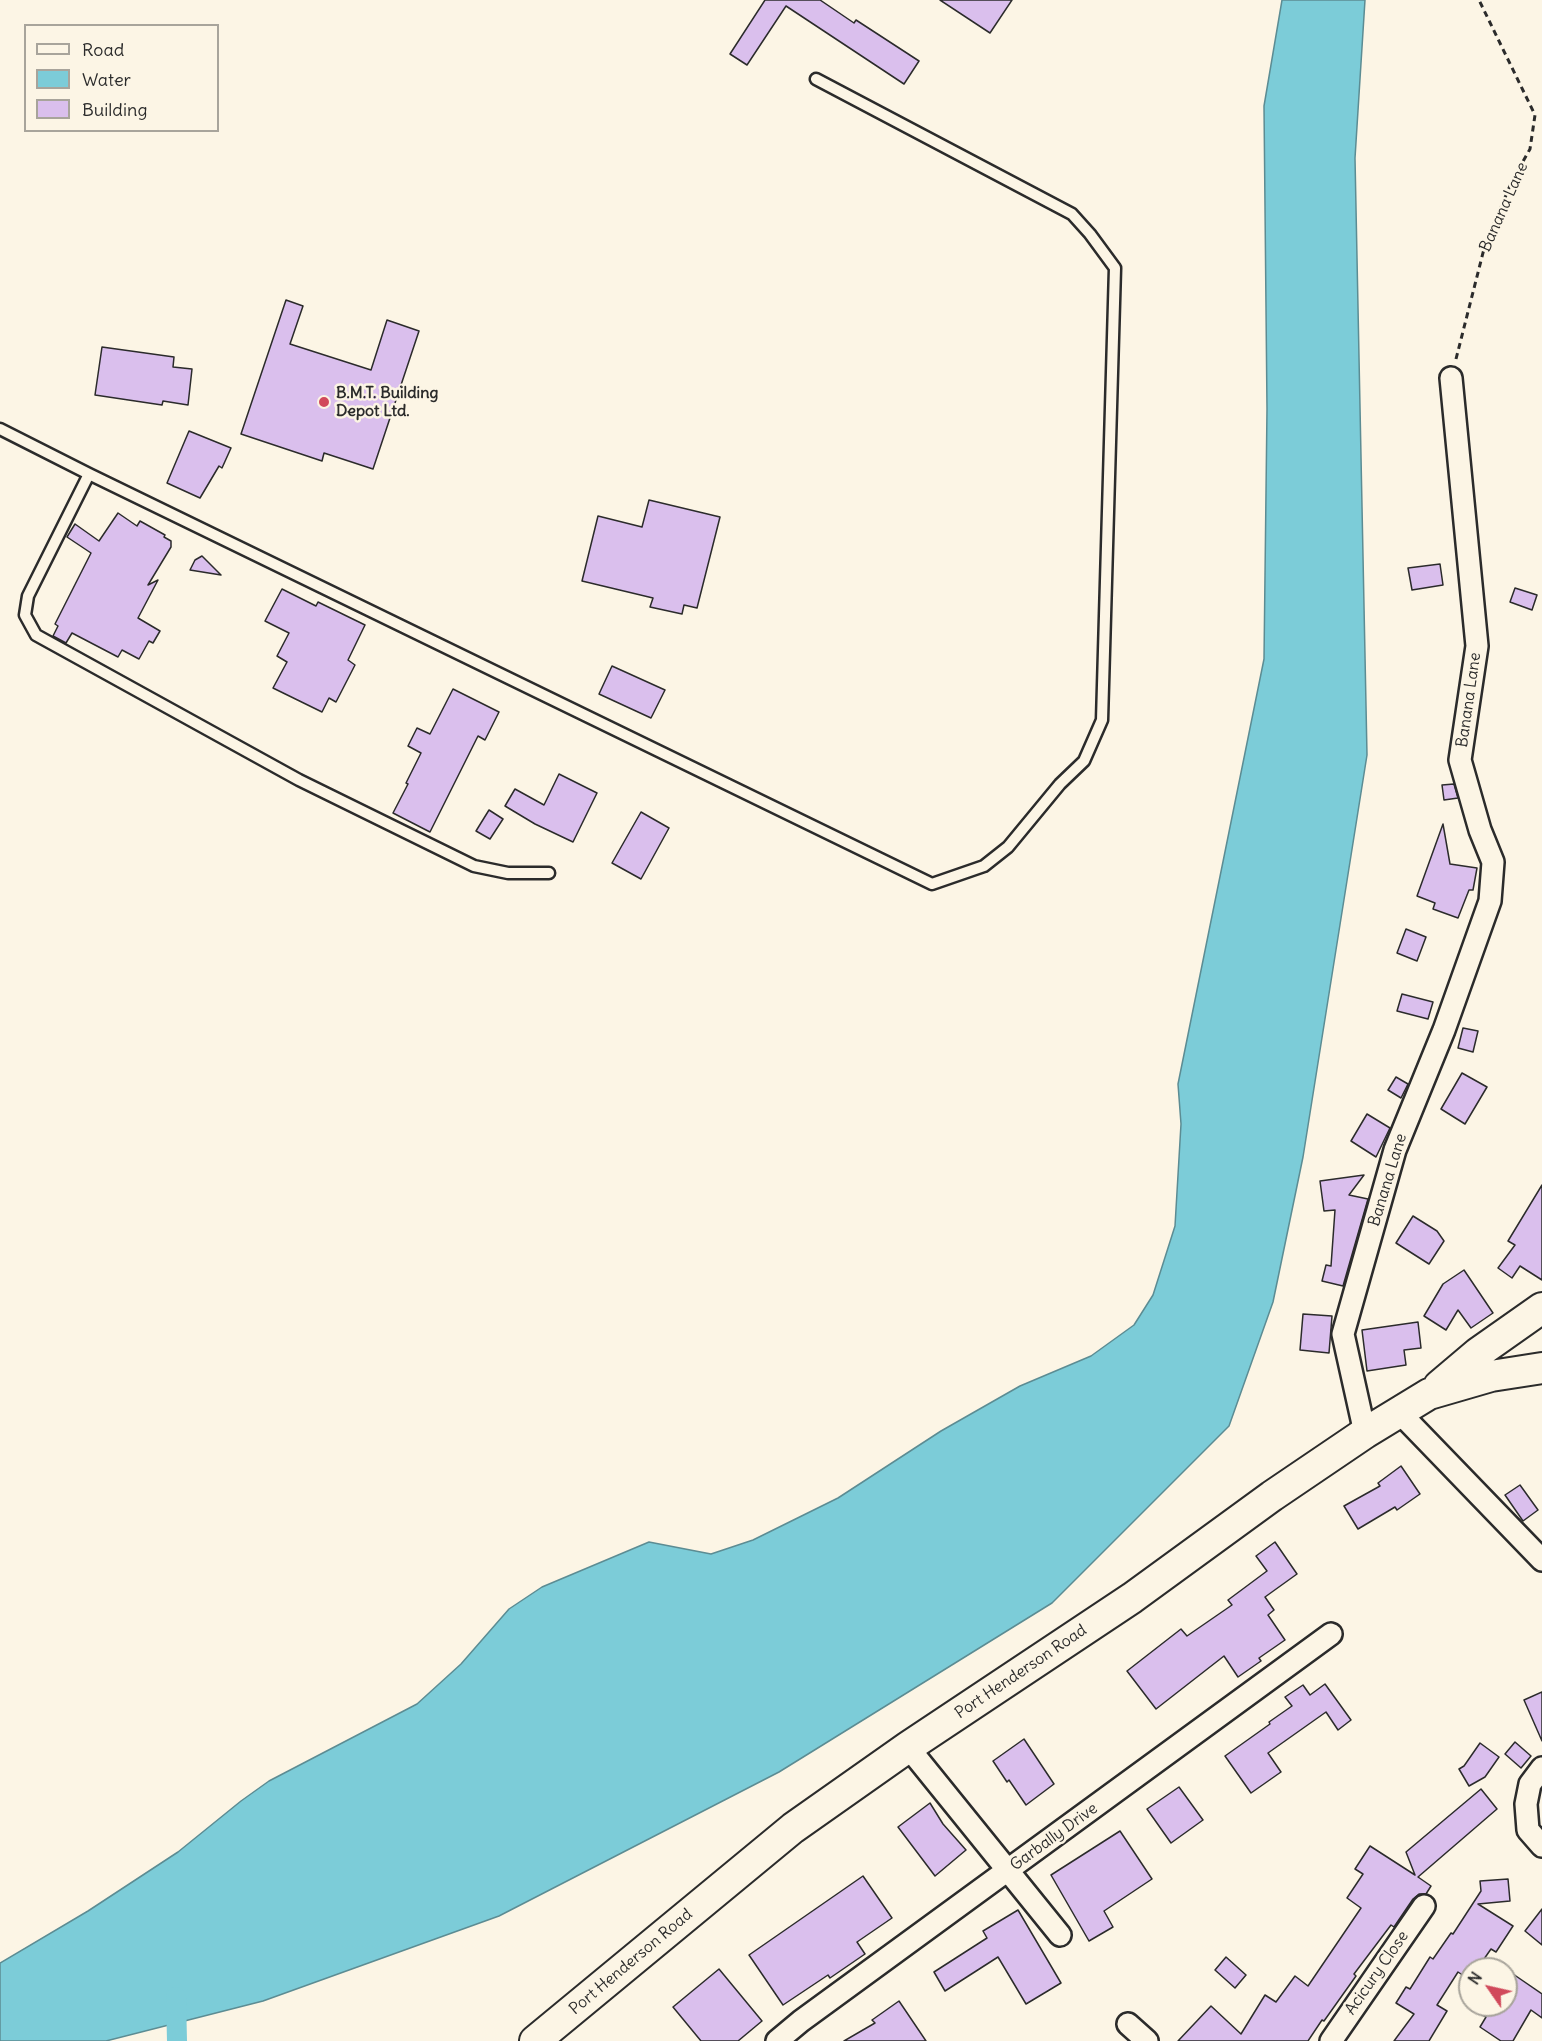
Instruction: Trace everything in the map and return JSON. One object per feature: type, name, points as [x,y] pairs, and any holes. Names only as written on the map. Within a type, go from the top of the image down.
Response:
[{"type":"street","name":"Banana Lane","points":[[1365,1433],[1342,1334],[1395,1150],[1444,1030],[1490,901],[1493,862],[1480,830],[1460,760],[1477,646],[1451,378]]},
{"type":"street","points":[[1429,1394],[1478,1353],[1542,1308]]},
{"type":"street","name":"Port Henderson Road","points":[[535,2041],[793,1828],[908,1747],[1132,1598],[1272,1496],[1365,1433],[1429,1394],[1491,1376],[1542,1368]]},
{"type":"street","points":[[1399,1412],[1542,1560]]},
{"type":"street","name":"Garbally Drive","points":[[777,2041],[801,2021],[1331,1634]]},
{"type":"street","points":[[908,1747],[1060,1935]]},
{"type":"street","points":[[1542,1768],[1530,1784],[1526,1804],[1528,1830],[1542,1846]]},
{"type":"street","name":"Acicury Close","points":[[1331,2041],[1424,1906]]},
{"type":"street","points":[[1128,2024],[1147,2041]]},
{"type":"lane","points":[[0,429],[932,884],[984,866],[1008,847],[1059,784],[1083,761],[1102,720],[1115,268],[1072,214],[816,79]]},
{"type":"lane","points":[[89,474],[28,596],[25,615],[36,635],[299,780],[474,866],[508,873],[549,873]]},
{"type":"path","name":"Banana Lane","points":[[1451,378],[1485,245],[1512,181],[1530,149],[1535,115],[1479,0]]},
{"type":"water","points":[[1282,0],[1365,0],[1355,158],[1367,755],[1303,1157],[1273,1302],[1229,1426],[1052,1603],[779,1772],[499,1916],[263,2001],[106,2041],[0,2041],[0,1963],[88,1911],[178,1852],[269,1781],[417,1704],[461,1664],[509,1609],[542,1587],[649,1542],[711,1554],[753,1540],[838,1498],[941,1431],[1020,1386],[1091,1356],[1134,1325],[1153,1295],[1175,1226],[1181,1124],[1178,1084],[1264,659],[1267,409],[1264,106]]},
{"type":"building","points":[[765,0],[820,0],[854,23],[856,20],[919,61],[904,84],[786,6],[747,65],[730,54]]},
{"type":"building","points":[[940,0],[1012,0],[990,33]]},
{"type":"building","name":"B.M.T. Building Depot Ltd.","points":[[286,300],[303,306],[290,344],[371,370],[387,320],[419,331],[373,469],[324,453],[322,461],[241,434]]},
{"type":"building","points":[[102,347],[174,357],[173,367],[192,369],[188,405],[163,401],[162,405],[95,395]]},
{"type":"building","points":[[189,431],[231,448],[222,468],[219,466],[200,498],[167,483]]},
{"type":"building","points":[[649,500],[720,517],[697,608],[684,605],[682,614],[650,607],[653,598],[582,581],[598,516],[642,527]]},
{"type":"building","points":[[118,513],[137,526],[140,521],[171,541],[171,547],[148,585],[158,580],[138,618],[160,631],[153,643],[149,641],[139,659],[122,650],[118,657],[72,633],[66,643],[53,636],[58,626],[55,624],[91,553],[67,537],[75,524],[99,541]]},
{"type":"building","points":[[202,556],[221,575],[190,570],[195,560]]},
{"type":"building","points":[[1440,564],[1443,585],[1412,590],[1408,568]]},
{"type":"building","points":[[1515,588],[1537,595],[1532,610],[1510,602]]},
{"type":"building","points":[[282,589],[316,606],[318,602],[365,625],[348,660],[355,665],[336,702],[329,698],[322,712],[273,688],[287,662],[277,656],[289,633],[265,621]]},
{"type":"building","points":[[612,666],[665,690],[651,718],[599,694]]},
{"type":"building","points":[[453,689],[499,712],[485,740],[478,736],[430,832],[393,813],[421,753],[408,746],[417,728],[430,734]]},
{"type":"building","points":[[559,774],[597,793],[573,842],[535,824],[505,806],[515,789],[544,805]]},
{"type":"building","points":[[1454,784],[1458,798],[1444,800],[1442,785]]},
{"type":"building","points":[[489,810],[503,819],[490,839],[476,831]]},
{"type":"building","points":[[641,812],[669,828],[641,879],[612,863]]},
{"type":"building","points":[[1443,824],[1450,864],[1477,868],[1473,890],[1469,890],[1458,918],[1433,909],[1435,903],[1417,896]]},
{"type":"building","points":[[1406,929],[1426,937],[1417,961],[1397,953]]},
{"type":"building","points":[[1402,994],[1433,1002],[1428,1019],[1397,1011]]},
{"type":"building","points":[[1463,1028],[1478,1031],[1473,1052],[1458,1048]]},
{"type":"building","points":[[1462,1073],[1487,1087],[1465,1124],[1441,1109]]},
{"type":"building","points":[[1396,1077],[1408,1084],[1401,1098],[1388,1090]]},
{"type":"building","points":[[1367,1114],[1390,1128],[1376,1157],[1351,1141]]},
{"type":"building","points":[[1364,1175],[1349,1195],[1368,1199],[1343,1286],[1322,1281],[1326,1265],[1331,1266],[1335,1210],[1324,1211],[1320,1181]]},
{"type":"building","points":[[1542,1185],[1542,1280],[1520,1266],[1512,1278],[1498,1268],[1515,1245],[1508,1241]]},
{"type":"building","points":[[1413,1216],[1437,1231],[1444,1241],[1429,1264],[1396,1243]]},
{"type":"building","points":[[1464,1270],[1493,1313],[1471,1328],[1458,1310],[1446,1330],[1424,1316],[1443,1284]]},
{"type":"building","points":[[1303,1314],[1332,1316],[1329,1353],[1300,1350]]},
{"type":"building","points":[[1418,1322],[1421,1348],[1404,1350],[1406,1365],[1367,1371],[1362,1330]]},
{"type":"building","points":[[1401,1466],[1420,1494],[1397,1510],[1395,1507],[1358,1529],[1344,1506],[1380,1486],[1378,1483]]},
{"type":"building","points":[[1520,1485],[1538,1510],[1523,1521],[1505,1495]]},
{"type":"building","points":[[1275,1542],[1297,1574],[1265,1597],[1274,1610],[1268,1615],[1285,1640],[1259,1658],[1261,1661],[1238,1677],[1224,1656],[1156,1709],[1127,1671],[1181,1629],[1187,1636],[1232,1605],[1228,1600],[1267,1571],[1256,1556]]},
{"type":"building","points":[[1325,1684],[1351,1720],[1338,1730],[1326,1712],[1268,1753],[1281,1772],[1251,1793],[1225,1756],[1292,1706],[1285,1697],[1303,1685],[1310,1695]]},
{"type":"building","points":[[1542,1692],[1542,1741],[1524,1700]]},
{"type":"building","points":[[1024,1739],[1054,1784],[1026,1805],[993,1761]]},
{"type":"building","points":[[1515,1742],[1531,1756],[1521,1768],[1505,1754]]},
{"type":"building","points":[[1480,1743],[1499,1757],[1485,1777],[1469,1786],[1459,1769],[1464,1766]]},
{"type":"building","points":[[1179,1787],[1203,1820],[1171,1843],[1147,1809]]},
{"type":"building","points":[[1481,1789],[1497,1809],[1418,1877],[1431,1886],[1426,1894],[1419,1894],[1413,1899],[1394,1927],[1391,1925],[1308,2041],[1178,2041],[1211,2006],[1241,2034],[1265,1995],[1276,2002],[1295,1976],[1308,1986],[1361,1908],[1347,1898],[1363,1874],[1355,1869],[1370,1846],[1415,1875],[1406,1852]]},
{"type":"building","points":[[930,1803],[943,1824],[966,1850],[935,1876],[898,1827]]},
{"type":"building","points":[[1120,1831],[1152,1879],[1104,1911],[1113,1927],[1089,1941],[1051,1875]]},
{"type":"building","points":[[863,1876],[892,1918],[857,1942],[865,1954],[830,1978],[828,1975],[783,2005],[749,1955]]},
{"type":"building","points":[[1508,1879],[1510,1901],[1478,1904],[1513,1926],[1496,1952],[1491,1949],[1485,1957],[1458,1957],[1458,1972],[1437,2005],[1447,2011],[1429,2041],[1394,2041],[1414,2014],[1396,2003],[1406,1987],[1410,1989],[1430,1957],[1433,1959],[1451,1933],[1453,1934],[1481,1891],[1480,1881]]},
{"type":"building","points":[[1542,1909],[1542,1945],[1525,1931]]},
{"type":"building","points":[[1018,1910],[1061,1983],[1026,2004],[998,1957],[945,1991],[934,1972],[987,1938],[983,1931]]},
{"type":"building","points":[[1226,1957],[1246,1975],[1235,1988],[1215,1970]]},
{"type":"building","points":[[719,1969],[762,2021],[738,2041],[701,2041],[673,2007]]},
{"type":"building","points":[[1518,1977],[1542,1994],[1542,2018],[1531,2010],[1513,2041],[1501,2041],[1480,2027],[1486,2017],[1518,2017]]},
{"type":"building","points":[[899,2001],[926,2041],[844,2041],[875,2023],[872,2020]]},
{"type":"waterway","points":[[176,1997],[177,2041]]},
{"type":"place","name":"B.M.T. Building Depot Ltd.","points":[[324,402]]}]
